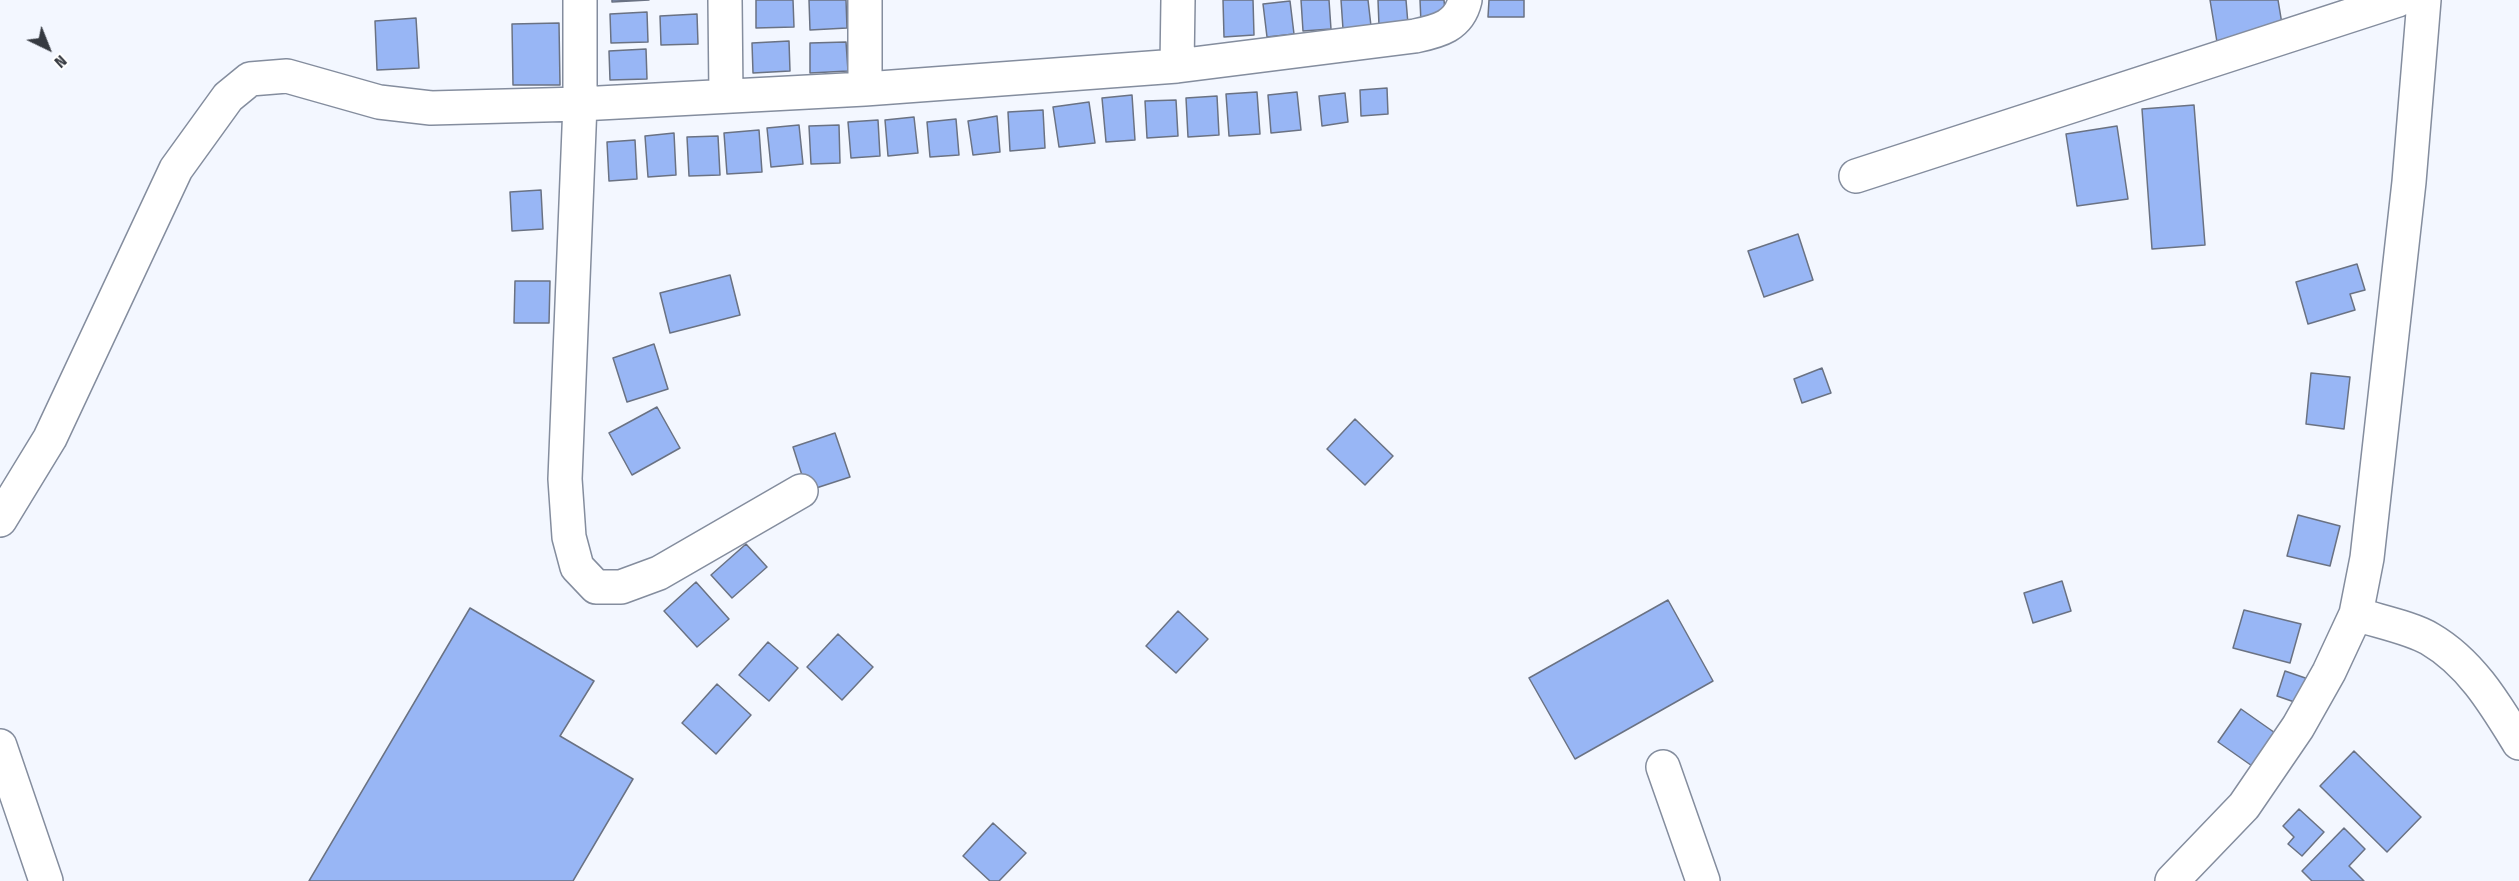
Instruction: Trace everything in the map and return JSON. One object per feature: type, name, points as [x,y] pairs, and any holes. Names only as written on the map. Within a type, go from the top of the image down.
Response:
[{"type":"street","points":[[580,0],[580,104],[566,479],[569,537],[577,567],[596,587],[621,587],[659,573],[801,491]]},
{"type":"street","points":[[725,0],[726,96]]},
{"type":"street","points":[[865,0],[865,89]]},
{"type":"street","points":[[1177,66],[1178,0]]},
{"type":"street","points":[[0,520],[50,438],[176,169],[228,97],[250,79],[287,76],[379,102],[431,108],[580,104],[865,89],[1177,66],[1415,36],[1441,31],[1455,20],[1465,0]]},
{"type":"street","points":[[1856,176],[2398,0]]},
{"type":"street","points":[[2172,881],[2244,806],[2298,728],[2329,672],[2356,614],[2367,558],[2409,182],[2424,0]]},
{"type":"street","points":[[2356,614],[2429,638],[2459,661],[2489,694],[2519,742]]},
{"type":"street","points":[[0,746],[46,881]]},
{"type":"street","points":[[1663,767],[1703,881]]},
{"type":"building","points":[[612,0],[649,0],[612,2]]},
{"type":"building","points":[[756,0],[793,0],[794,27],[756,28]]},
{"type":"building","points":[[809,0],[846,0],[847,28],[810,30]]},
{"type":"building","points":[[1223,0],[1253,0],[1254,35],[1224,37]]},
{"type":"building","points":[[1301,0],[1329,0],[1331,29],[1303,31]]},
{"type":"building","points":[[1341,0],[1368,0],[1371,26],[1343,29]]},
{"type":"building","points":[[1378,0],[1406,0],[1408,24],[1379,26]]},
{"type":"building","points":[[1420,0],[1444,0],[1446,21],[1421,23]]},
{"type":"building","points":[[1489,0],[1524,0],[1524,17],[1488,17]]},
{"type":"building","points":[[2210,0],[2278,0],[2283,30],[2217,42]]},
{"type":"building","points":[[1290,1],[1294,34],[1267,37],[1263,4]]},
{"type":"building","points":[[647,12],[648,42],[611,43],[610,14]]},
{"type":"building","points":[[697,14],[698,44],[661,45],[660,16]]},
{"type":"building","points":[[416,18],[419,68],[377,70],[375,21]]},
{"type":"building","points":[[559,23],[560,85],[513,85],[512,24]]},
{"type":"building","points":[[789,41],[790,71],[753,73],[752,43]]},
{"type":"building","points":[[846,42],[848,71],[810,73],[810,43]]},
{"type":"building","points":[[646,49],[647,79],[610,80],[609,51]]},
{"type":"building","points":[[1387,88],[1388,114],[1361,116],[1360,90]]},
{"type":"building","points":[[1257,92],[1260,134],[1229,136],[1226,94]]},
{"type":"building","points":[[1297,92],[1301,130],[1271,133],[1268,95]]},
{"type":"building","points":[[1345,93],[1348,122],[1322,126],[1319,96]]},
{"type":"building","points":[[1132,95],[1135,140],[1106,142],[1102,98]]},
{"type":"building","points":[[1217,96],[1219,135],[1188,137],[1186,98]]},
{"type":"building","points":[[1176,100],[1178,136],[1147,138],[1145,101]]},
{"type":"building","points":[[1089,102],[1095,143],[1059,147],[1053,107]]},
{"type":"building","points":[[2194,105],[2205,245],[2152,249],[2142,109]]},
{"type":"building","points":[[1043,110],[1045,148],[1010,151],[1008,112]]},
{"type":"building","points":[[997,116],[1000,152],[973,155],[968,121]]},
{"type":"building","points":[[914,117],[918,153],[888,156],[885,120]]},
{"type":"building","points":[[956,119],[959,155],[930,157],[927,122]]},
{"type":"building","points":[[878,120],[880,156],[851,158],[848,122]]},
{"type":"building","points":[[799,125],[803,164],[771,167],[767,128]]},
{"type":"building","points":[[839,125],[840,163],[811,164],[809,126]]},
{"type":"building","points":[[2117,126],[2128,199],[2077,206],[2066,134]]},
{"type":"building","points":[[759,130],[762,172],[727,174],[724,133]]},
{"type":"building","points":[[674,133],[676,175],[648,177],[645,136]]},
{"type":"building","points":[[718,136],[720,175],[689,176],[687,137]]},
{"type":"building","points":[[635,140],[637,179],[609,181],[607,142]]},
{"type":"building","points":[[541,190],[543,229],[512,231],[510,192]]},
{"type":"building","points":[[1798,234],[1813,280],[1764,297],[1748,251]]},
{"type":"building","points":[[2357,264],[2365,290],[2350,294],[2355,310],[2308,324],[2296,282]]},
{"type":"building","points":[[730,275],[740,315],[670,333],[660,293]]},
{"type":"building","points":[[515,281],[550,281],[549,323],[514,323]]},
{"type":"building","points":[[654,344],[668,389],[627,402],[613,358]]},
{"type":"building","points":[[1822,368],[1831,393],[1802,403],[1794,379]]},
{"type":"building","points":[[2311,373],[2350,377],[2344,429],[2306,424]]},
{"type":"building","points":[[657,407],[680,448],[632,475],[609,433]]},
{"type":"building","points":[[1355,419],[1393,456],[1365,485],[1327,449]]},
{"type":"building","points":[[835,433],[850,477],[807,491],[793,447]]},
{"type":"building","points":[[2298,515],[2340,526],[2330,566],[2287,556]]},
{"type":"building","points":[[746,544],[767,567],[732,598],[711,575]]},
{"type":"building","points":[[2062,581],[2071,611],[2033,623],[2024,593]]},
{"type":"building","points":[[696,582],[729,619],[697,647],[664,611]]},
{"type":"building","points":[[1668,600],[1713,681],[1575,759],[1529,678]]},
{"type":"building","points":[[470,608],[594,681],[560,736],[633,779],[573,881],[309,881]]},
{"type":"building","points":[[2244,610],[2301,624],[2290,663],[2233,648]]},
{"type":"building","points":[[1178,611],[1208,639],[1176,673],[1146,646]]},
{"type":"building","points":[[838,634],[873,667],[842,700],[807,667]]},
{"type":"building","points":[[768,642],[798,668],[769,701],[739,675]]},
{"type":"building","points":[[2285,671],[2314,681],[2306,706],[2277,696]]},
{"type":"building","points":[[717,684],[751,715],[716,754],[682,723]]},
{"type":"building","points":[[2241,709],[2278,735],[2255,768],[2218,742]]},
{"type":"building","points":[[2354,751],[2421,817],[2387,852],[2320,786]]},
{"type":"building","points":[[2299,809],[2324,832],[2302,856],[2288,844],[2294,837],[2283,826]]},
{"type":"building","points":[[993,823],[1026,853],[999,881],[990,881],[963,856]]},
{"type":"building","points":[[2344,828],[2365,849],[2349,866],[2364,881],[2312,881],[2302,871]]}]
